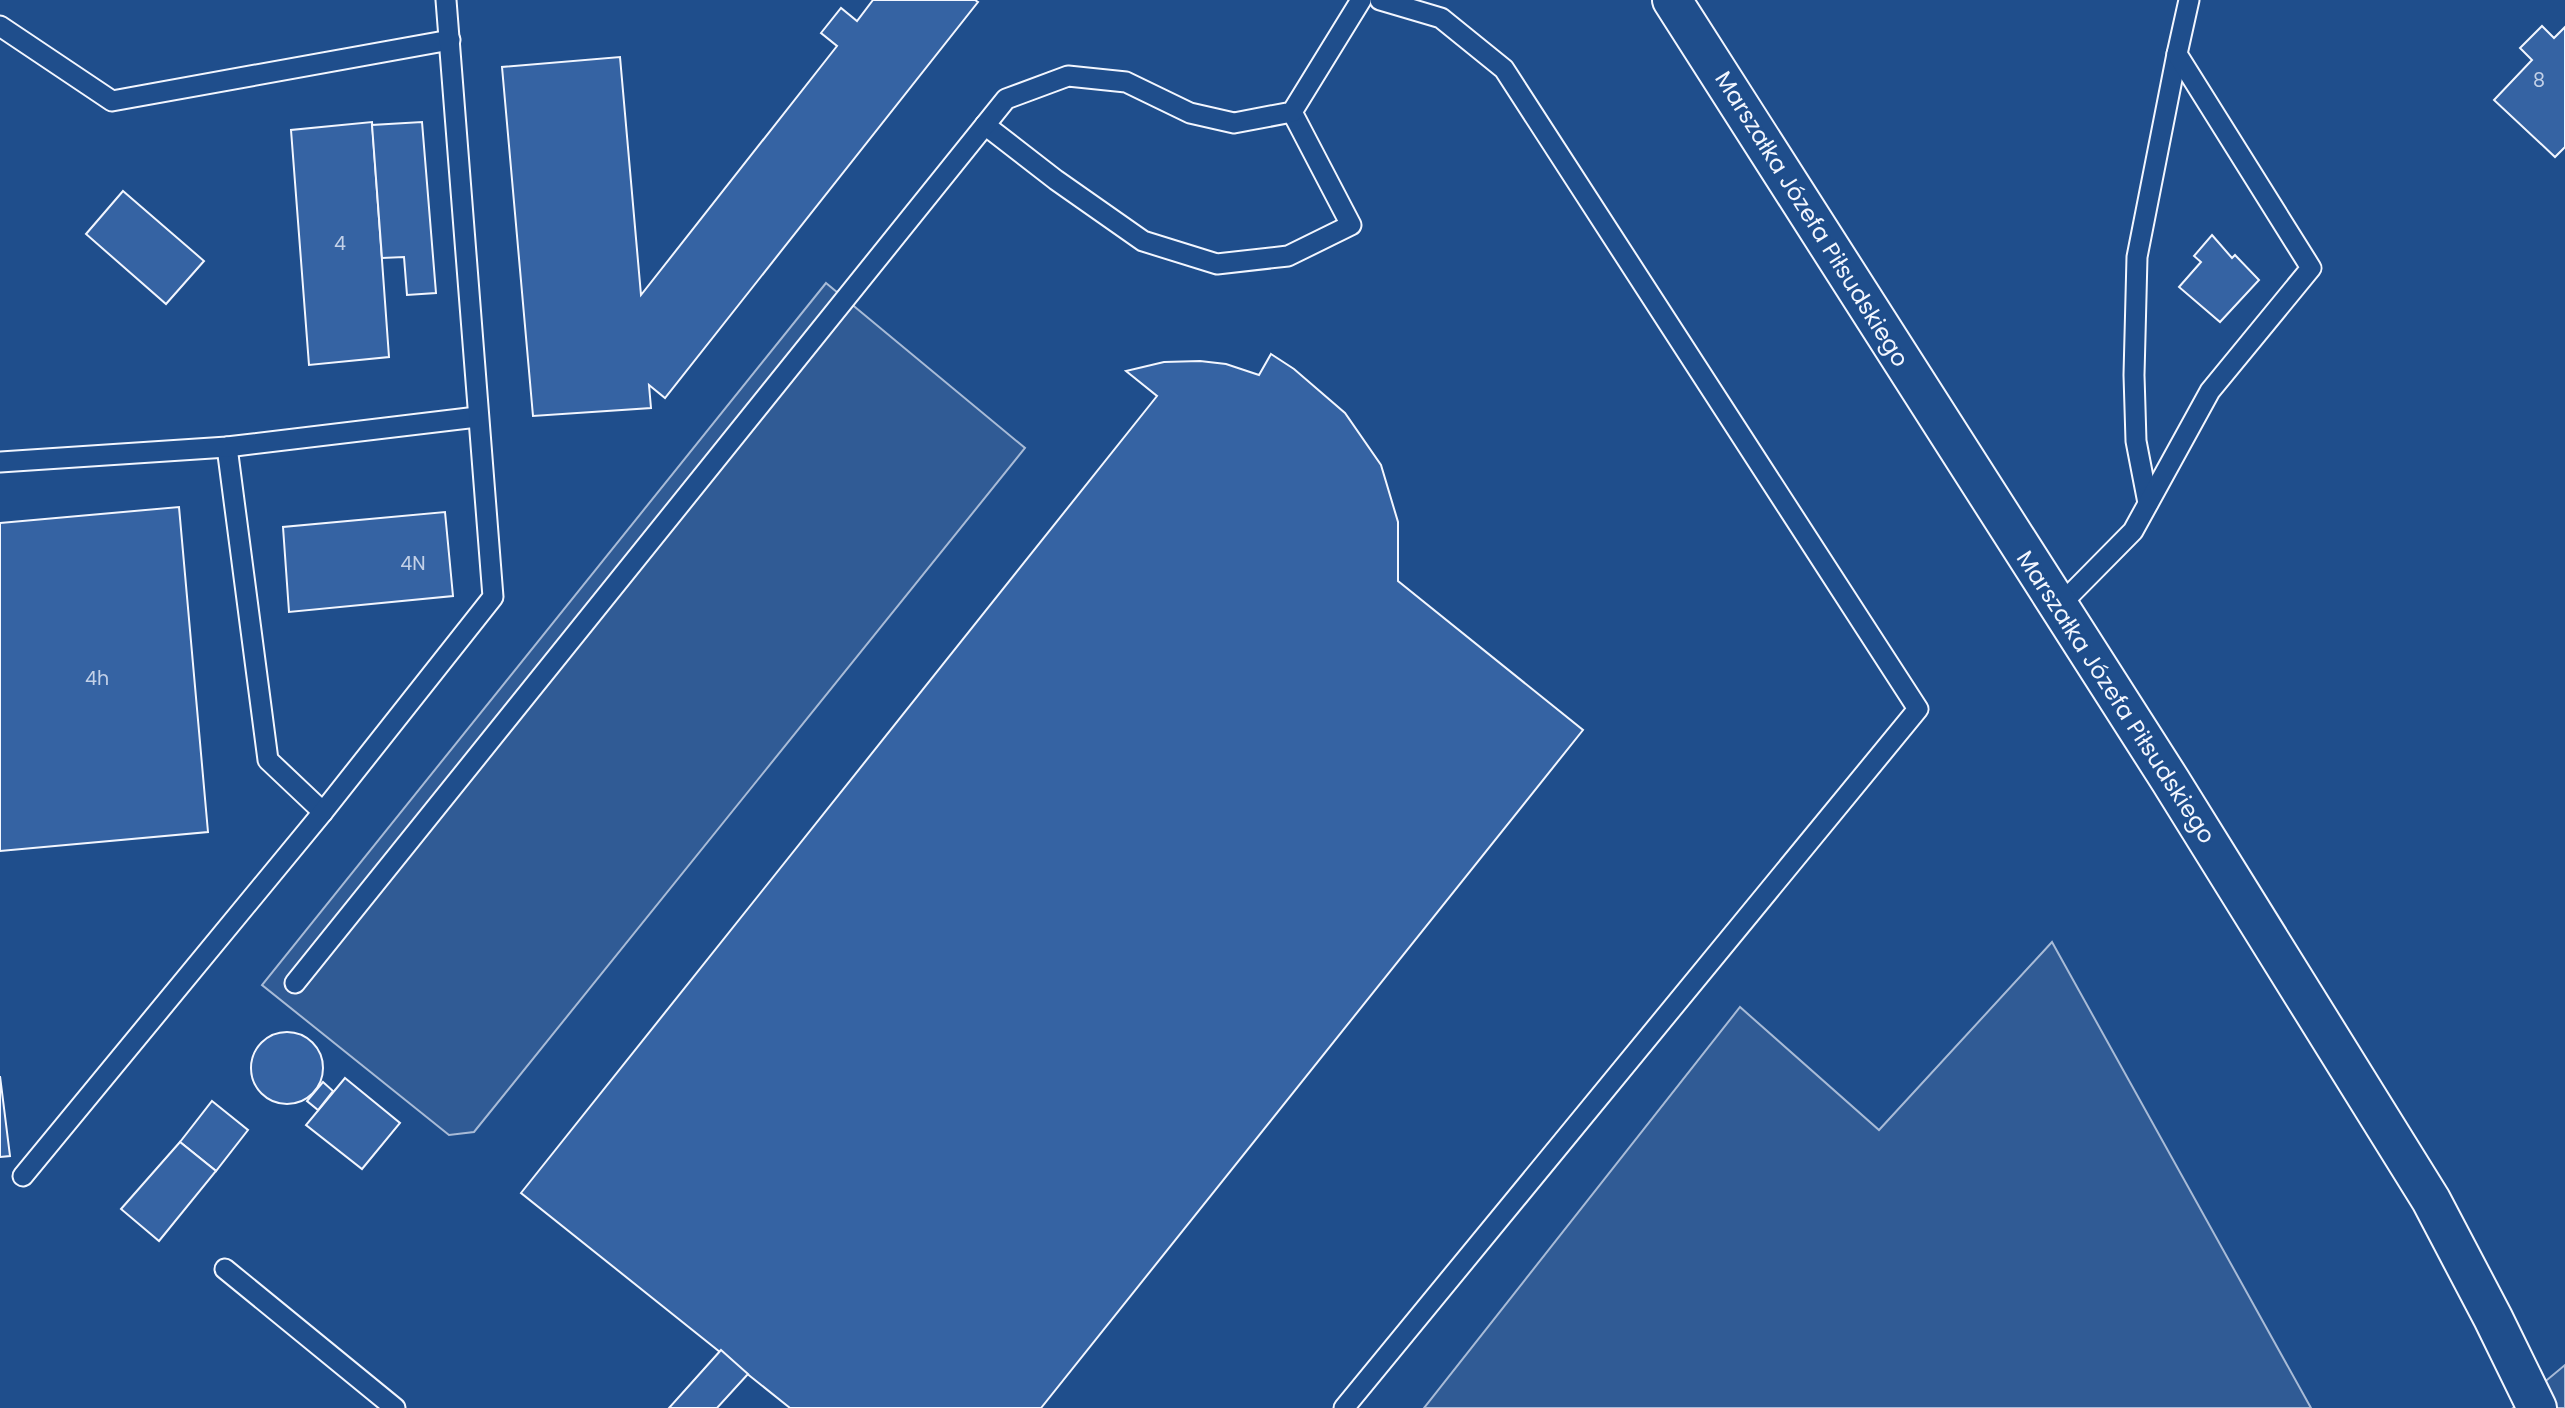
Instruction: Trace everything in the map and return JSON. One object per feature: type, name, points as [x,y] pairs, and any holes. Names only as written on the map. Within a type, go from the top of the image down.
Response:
[{"type":"highway","name":"Marszałka Józefa Piłsudskiego","points":[[1672,0],[2242,894],[2431,1200],[2537,1408]]},
{"type":"lane","points":[[23,1176],[323,812],[493,597],[446,0]]},
{"type":"lane","points":[[295,983],[1006,99],[1068,76],[1126,82],[1190,113],[1234,123],[1292,112],[1361,0]]},
{"type":"lane","points":[[1344,1408],[1918,709],[1504,69],[1441,19],[1380,0]]},
{"type":"lane","points":[[2148,503],[2136,441],[2134,375],[2137,257],[2189,0]]},
{"type":"lane","points":[[0,26],[113,101],[450,40]]},
{"type":"lane","points":[[2058,607],[2133,531],[2210,391],[2311,268],[2177,54]]},
{"type":"lane","points":[[985,125],[1056,180],[1143,241],[1217,264],[1288,256],[1351,225],[1292,112]]},
{"type":"lane","points":[[0,462],[227,447],[477,417]]},
{"type":"lane","points":[[227,447],[268,760],[323,812]]},
{"type":"lane","points":[[225,1269],[396,1408]]},
{"type":"shaded area","points":[[826,283],[1025,448],[474,1132],[449,1135],[262,985]]},
{"type":"shaded area","points":[[2052,942],[2311,1408],[1424,1408],[1740,1007],[1879,1130]]},
{"type":"shaded area","points":[[2565,1365],[2565,1408],[2513,1408]]},
{"type":"building","points":[[873,0],[978,2],[665,398],[649,385],[651,408],[533,416],[502,67],[620,57],[641,295],[837,46],[821,33],[841,8],[857,21]]},
{"type":"building","points":[[2542,26],[2554,38],[2565,27],[2565,147],[2555,157],[2494,100],[2532,60],[2520,48]]},
{"type":"building","points":[[372,122],[389,357],[309,365],[291,130]]},
{"type":"building","points":[[422,122],[436,293],[407,295],[404,257],[382,258],[372,125]]},
{"type":"building","points":[[123,191],[204,261],[166,304],[86,234]]},
{"type":"building","points":[[2212,235],[2232,258],[2235,255],[2259,280],[2220,322],[2179,287],[2201,262],[2194,256]]},
{"type":"building","points":[[1271,354],[1294,369],[1345,413],[1381,465],[1398,522],[1398,581],[1583,730],[1041,1408],[790,1408],[521,1193],[1157,396],[1126,371],[1164,362],[1200,361],[1226,364],[1259,375]]},
{"type":"building","points":[[179,507],[208,832],[0,851],[0,523]]},
{"type":"building","points":[[445,512],[453,596],[289,612],[283,527]]},
{"type":"building","points":[[287,1032],[307,1038],[317,1048],[323,1068],[317,1088],[307,1098],[287,1104],[267,1098],[257,1088],[251,1068],[257,1048],[267,1038]]},
{"type":"building","points":[[0,1076],[10,1156],[0,1157]]},
{"type":"building","points":[[345,1078],[400,1123],[362,1169],[306,1125]]},
{"type":"building","points":[[323,1082],[333,1091],[318,1110],[307,1101]]},
{"type":"building","points":[[212,1101],[248,1130],[216,1171],[180,1142]]},
{"type":"building","points":[[180,1142],[216,1171],[159,1241],[121,1209]]},
{"type":"building","points":[[721,1350],[748,1374],[717,1408],[669,1408]]}]
